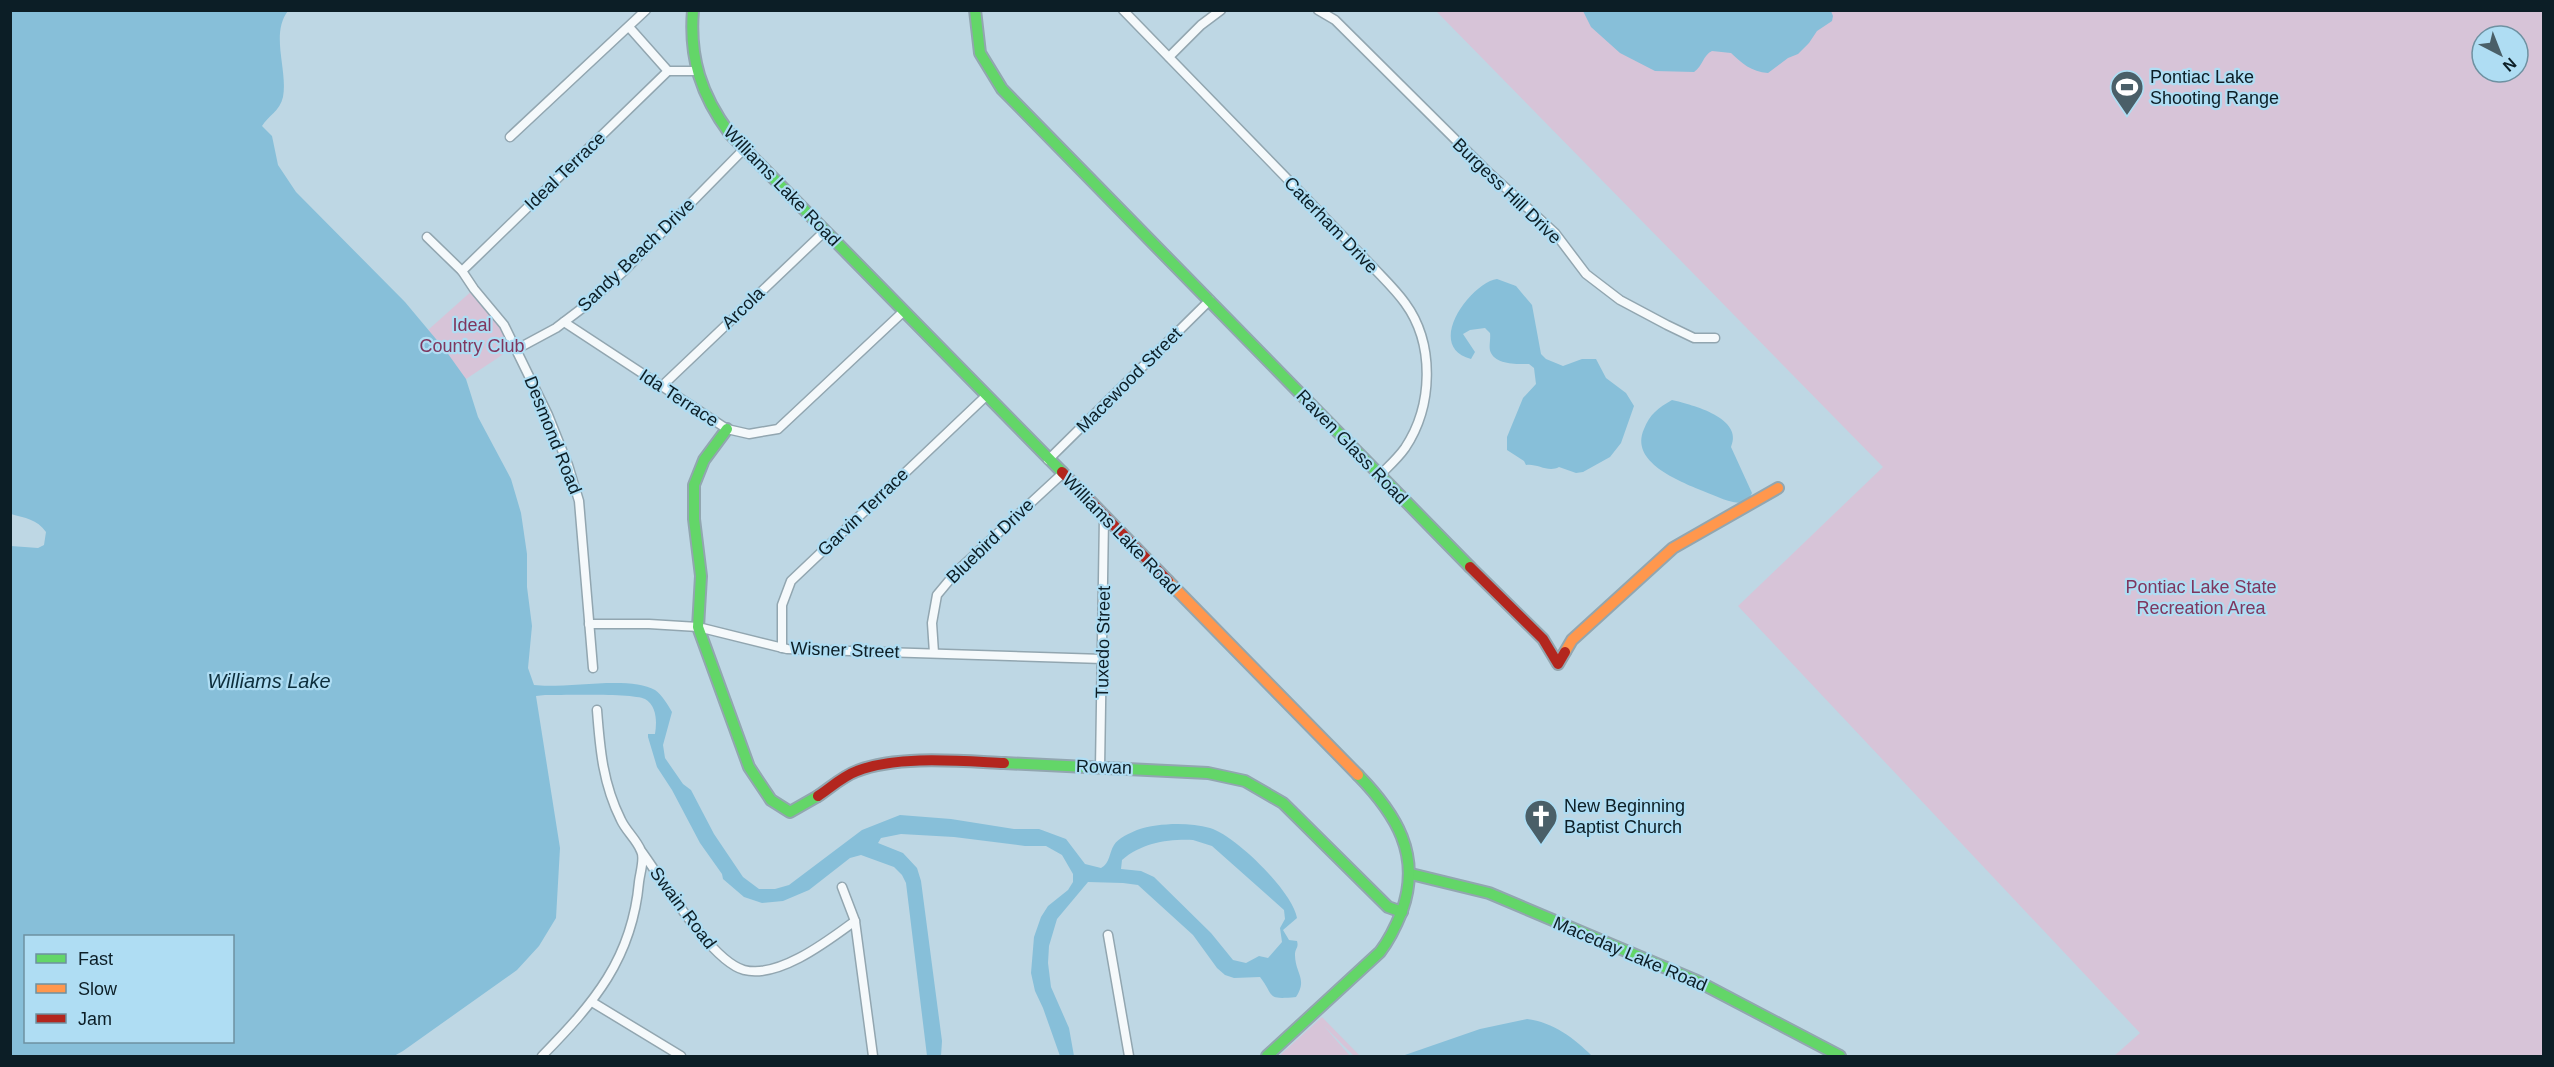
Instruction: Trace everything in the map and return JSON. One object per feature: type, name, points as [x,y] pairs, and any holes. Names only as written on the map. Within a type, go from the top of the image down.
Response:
[{"type":"street","points":[[510,137],[646,10]]},
{"type":"street","name":"Williams Lake Road","points":[[693,10],[690,36],[695,71],[712,111],[744,149],[1377,795],[1393,817],[1409,855],[1411,874],[1402,912],[1384,947],[1267,1056]]},
{"type":"street","name":"Raven Glass Road","points":[[975,10],[976,38],[981,61],[1002,89],[1508,607],[1543,639],[1558,664],[1572,640],[1673,548],[1778,488]]},
{"type":"street","name":"Caterham Drive","points":[[1123,10],[1406,304],[1424,341],[1427,382],[1419,419],[1406,447],[1380,475]]},
{"type":"street","points":[[1169,57],[1201,25],[1221,10]]},
{"type":"street","name":"Burgess Hill Drive","points":[[1318,10],[1335,20],[1485,170],[1555,233],[1586,274],[1620,300],[1667,325],[1694,338],[1715,338]]},
{"type":"street","points":[[629,27],[668,71],[695,71]]},
{"type":"street","name":"Ideal Terrace","points":[[462,271],[668,71]]},
{"type":"street","name":"Sandy Beach Drive","points":[[517,349],[564,322],[624,271],[744,149]]},
{"type":"street","name":"Arcola","points":[[662,386],[825,231]]},
{"type":"street","name":"Desmond Road","points":[[427,237],[462,271],[504,325],[517,349],[568,465],[579,501],[593,668]]},
{"type":"street","name":"Macewood Street","points":[[1048,460],[1210,300]]},
{"type":"street","name":"Ida Terrace","points":[[564,322],[726,429],[748,434],[778,429],[904,311]]},
{"type":"street","name":"Garvin Terrace","points":[[782,648],[782,605],[791,581],[986,396]]},
{"type":"street","points":[[698,627],[701,576],[694,519],[694,485],[704,460],[726,429]]},
{"type":"street","name":"Bluebird Drive","points":[[934,653],[932,623],[937,594],[990,540],[1062,474]]},
{"type":"street","name":"Tuxedo Street","points":[[1100,768],[1104,517]]},
{"type":"street","name":"Wisner Street","points":[[589,624],[698,627],[782,648],[1103,659]]},
{"type":"street","name":"Rowan","points":[[698,627],[749,767],[771,800],[790,812],[802,807],[855,771],[882,764],[950,760],[1208,773],[1245,781],[1283,803],[1388,907],[1402,912]]},
{"type":"street","points":[[542,1056],[604,986],[624,949],[637,910],[642,852],[622,823],[607,787],[601,760],[597,710]]},
{"type":"street","name":"Swain Road","points":[[642,852],[719,955],[743,970],[763,970],[794,962],[855,921]]},
{"type":"street","name":"Maceday Lake Road","points":[[1411,874],[1489,893],[1697,981],[1840,1056]]},
{"type":"street","points":[[842,887],[855,921],[873,1056]]},
{"type":"street","points":[[1108,935],[1129,1056]]},
{"type":"street","points":[[592,1002],[681,1056]]},
{"type":"green space","name":"Pontiac Lake State Recreation Area","points":[[1436,11],[2543,11],[2543,1056],[2114,1056],[2140,1033],[1738,606],[1883,467]]},
{"type":"green space","name":"Ideal Country Club","points":[[474,289],[517,349],[511,349],[466,379],[428,330]]},
{"type":"green space","points":[[1322,1017],[1360,1056],[1354,1056],[1323,1025],[1350,1056],[1279,1056]]},
{"type":"water","name":"Williams Lake","points":[[11,10],[288,11],[280,30],[283,97],[279,106],[262,126],[272,136],[278,165],[296,192],[405,302],[466,379],[478,417],[511,479],[521,513],[527,554],[527,587],[532,626],[528,668],[534,685],[630,683],[658,692],[672,712],[663,745],[665,758],[683,784],[691,790],[714,834],[743,877],[759,889],[775,889],[789,885],[862,830],[900,815],[951,819],[1014,829],[1039,829],[1066,839],[1085,864],[1101,868],[1108,861],[1116,842],[1137,830],[1173,824],[1210,828],[1234,841],[1261,866],[1293,907],[1297,918],[1283,930],[1289,940],[1297,941],[1295,955],[1301,981],[1299,991],[1296,997],[1279,998],[1272,995],[1260,977],[1234,978],[1225,975],[1217,968],[1193,935],[1138,885],[1088,882],[1057,919],[1049,946],[1048,963],[1051,987],[1069,1028],[1074,1056],[1060,1056],[1035,991],[1031,973],[1034,937],[1041,917],[1048,906],[1068,890],[1073,882],[1073,874],[1062,855],[1046,846],[901,834],[881,838],[878,843],[903,853],[917,868],[921,881],[942,1041],[941,1056],[927,1056],[906,883],[894,867],[861,855],[850,858],[809,890],[783,901],[762,903],[744,897],[723,879],[657,767],[648,737],[648,734],[655,734],[656,724],[654,710],[649,702],[638,697],[627,696],[545,695],[536,696],[560,848],[556,918],[539,946],[517,970],[403,1051],[394,1056],[11,1056],[11,546],[38,548],[44,545],[46,532],[35,522],[11,514]],"holes":[[[1193,840],[1212,846],[1284,910],[1285,919],[1280,928],[1282,942],[1268,958],[1259,956],[1246,963],[1233,960],[1211,933],[1154,877],[1141,871],[1121,869],[1122,860],[1130,854],[1164,841]]]},
{"type":"water","points":[[1583,11],[1831,11],[1832,21],[1817,31],[1798,54],[1788,58],[1768,73],[1752,69],[1731,53],[1712,51],[1694,72],[1655,71],[1620,53],[1591,27]]},
{"type":"water","points":[[1497,279],[1516,286],[1532,305],[1541,354],[1546,359],[1563,366],[1582,359],[1596,359],[1606,378],[1626,393],[1634,406],[1621,443],[1610,457],[1583,472],[1576,473],[1559,467],[1551,469],[1526,465],[1524,461],[1507,450],[1507,437],[1523,398],[1536,384],[1534,368],[1529,364],[1508,363],[1494,357],[1490,349],[1490,333],[1485,328],[1470,330],[1463,334],[1475,352],[1471,359],[1457,352],[1451,341],[1457,315],[1465,302],[1487,283]]},
{"type":"water","points":[[1672,400],[1703,409],[1724,421],[1730,428],[1733,437],[1731,447],[1752,493],[1747,503],[1719,498],[1693,487],[1670,476],[1650,460],[1641,441],[1644,429],[1655,412]]},
{"type":"water","points":[[1527,1019],[1563,1032],[1592,1056],[1402,1056],[1480,1029]]},
{"type":"traffic: fast","points":[[693,10],[693,44],[699,75],[711,105],[730,134],[1062,472]]},
{"type":"traffic: fast","points":[[975,10],[980,53],[1002,89],[1470,567]]},
{"type":"traffic: fast","points":[[727,429],[704,460],[694,485],[694,519],[701,576],[698,627],[749,767],[771,800],[790,812],[818,796]]},
{"type":"traffic: fast","points":[[1004,763],[1208,773],[1245,781],[1283,803],[1388,907],[1402,912]]},
{"type":"traffic: fast","points":[[1267,1056],[1380,952],[1402,911],[1409,872],[1402,837],[1384,805],[1358,775]]},
{"type":"traffic: fast","points":[[1411,874],[1489,893],[1697,981],[1840,1056]]},
{"type":"traffic: slow","points":[[1565,652],[1572,640],[1673,548],[1778,488]]},
{"type":"traffic: slow","points":[[1168,581],[1358,775]]},
{"type":"traffic: jam","points":[[1062,472],[1168,581]]},
{"type":"traffic: jam","points":[[1470,567],[1543,639],[1558,664],[1565,652]]},
{"type":"traffic: jam","points":[[818,796],[852,773],[873,766],[929,760],[1004,763]]},
{"type":"place","name":"Pontiac Lake Shooting Range","points":[[2127,116]]},
{"type":"place","name":"New Beginning Baptist Church","points":[[1541,845]]}]
